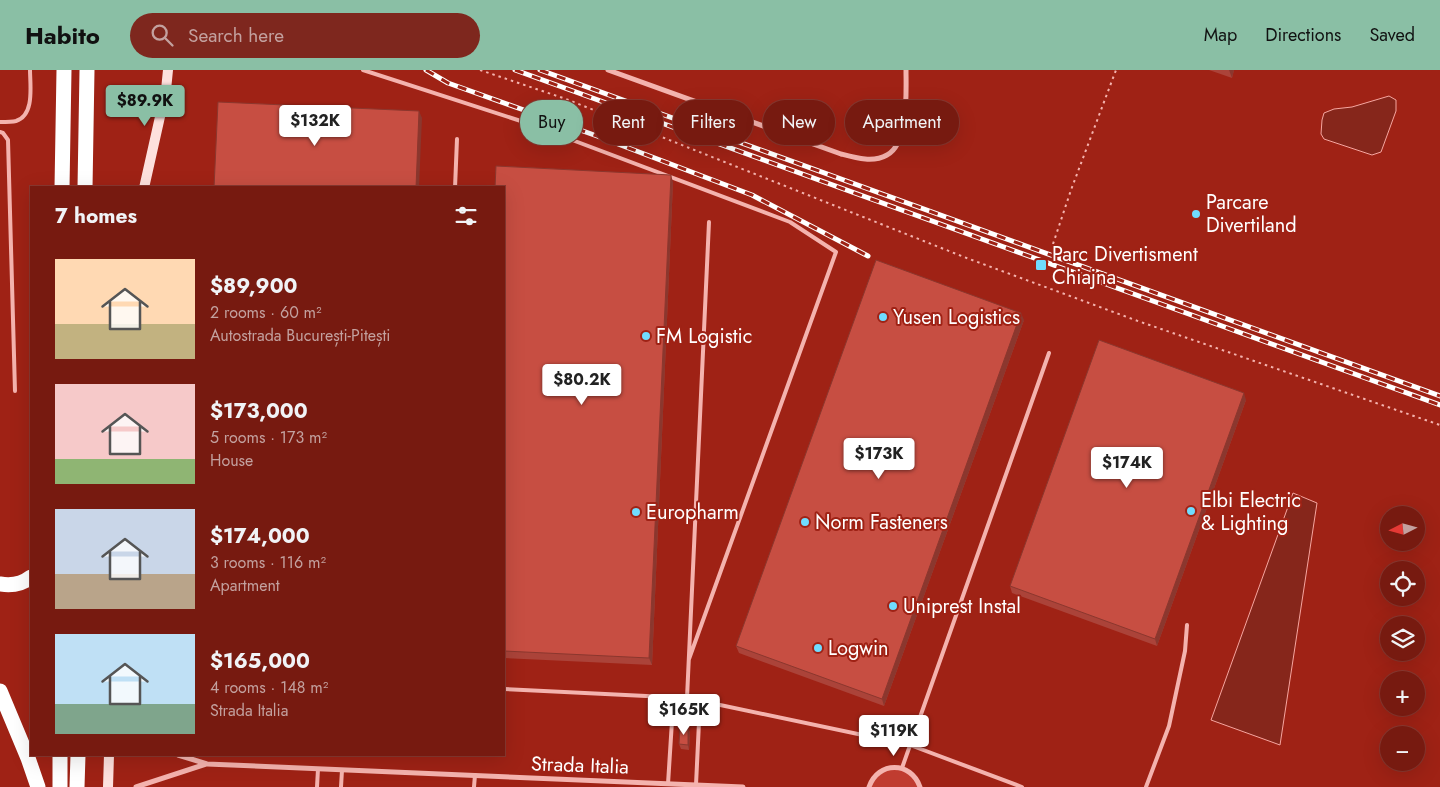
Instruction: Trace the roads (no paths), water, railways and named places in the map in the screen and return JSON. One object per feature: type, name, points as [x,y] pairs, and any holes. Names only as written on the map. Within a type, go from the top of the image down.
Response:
[{"type":"highway","points":[[61,186],[64,70]]},
{"type":"highway","points":[[85,186],[87,70]]},
{"type":"highway","points":[[0,584],[17,584],[30,578]]},
{"type":"highway","points":[[0,691],[38,787]]},
{"type":"highway","points":[[60,756],[60,787]]},
{"type":"highway","points":[[77,787],[78,756]]},
{"type":"main road","points":[[144,186],[166,90],[168,70]]},
{"type":"main road","points":[[108,787],[109,756]]},
{"type":"street","points":[[608,70],[841,154],[866,159],[875,159],[889,155],[895,149],[899,140],[905,104],[906,70]]},
{"type":"street","name":"Strada Italia","points":[[181,756],[206,764],[743,787]]},
{"type":"street","name":"Strada Italia","points":[[136,787],[206,764]]},
{"type":"street","points":[[869,787],[873,778],[879,772],[894,767],[908,771],[914,776],[920,787]]},
{"type":"lane","points":[[0,122],[16,121],[26,113],[30,105],[30,70]]},
{"type":"lane","points":[[363,70],[527,122],[790,222],[836,252],[689,660]]},
{"type":"lane","points":[[0,132],[7,136],[8,140],[15,391]]},
{"type":"lane","points":[[455,186],[458,139]]},
{"type":"lane","points":[[696,785],[699,722],[687,698],[709,222]]},
{"type":"lane","points":[[902,768],[1049,353]]},
{"type":"lane","points":[[1146,787],[1169,726],[1186,652],[1186,624]]},
{"type":"lane","points":[[505,689],[687,698],[910,745],[1022,787]]},
{"type":"lane","points":[[668,784],[672,720],[687,698]]},
{"type":"lane","points":[[317,787],[318,769]]},
{"type":"lane","points":[[341,787],[342,770]]},
{"type":"lane","points":[[474,787],[475,776]]},
{"type":"railway","points":[[426,70],[448,83],[597,136],[752,195],[868,256]]},
{"type":"railway","points":[[515,70],[1440,405]]},
{"type":"railway","points":[[540,70],[1440,396]]},
{"type":"place","name":"Parcare Divertiland","points":[[1196,214]]},
{"type":"place","name":"Parc Divertisment Chiajna","points":[[1041,265]]},
{"type":"place","name":"Yusen Logistics","points":[[883,317]]},
{"type":"place","name":"FM Logistic","points":[[646,336]]},
{"type":"place","name":"Elbi Electric & Lighting","points":[[1191,511]]},
{"type":"place","name":"Europharm","points":[[636,512]]},
{"type":"place","name":"Norm Fasteners","points":[[805,522]]},
{"type":"place","name":"Uniprest Instal","points":[[893,606]]},
{"type":"place","name":"Logwin","points":[[818,648]]}]
